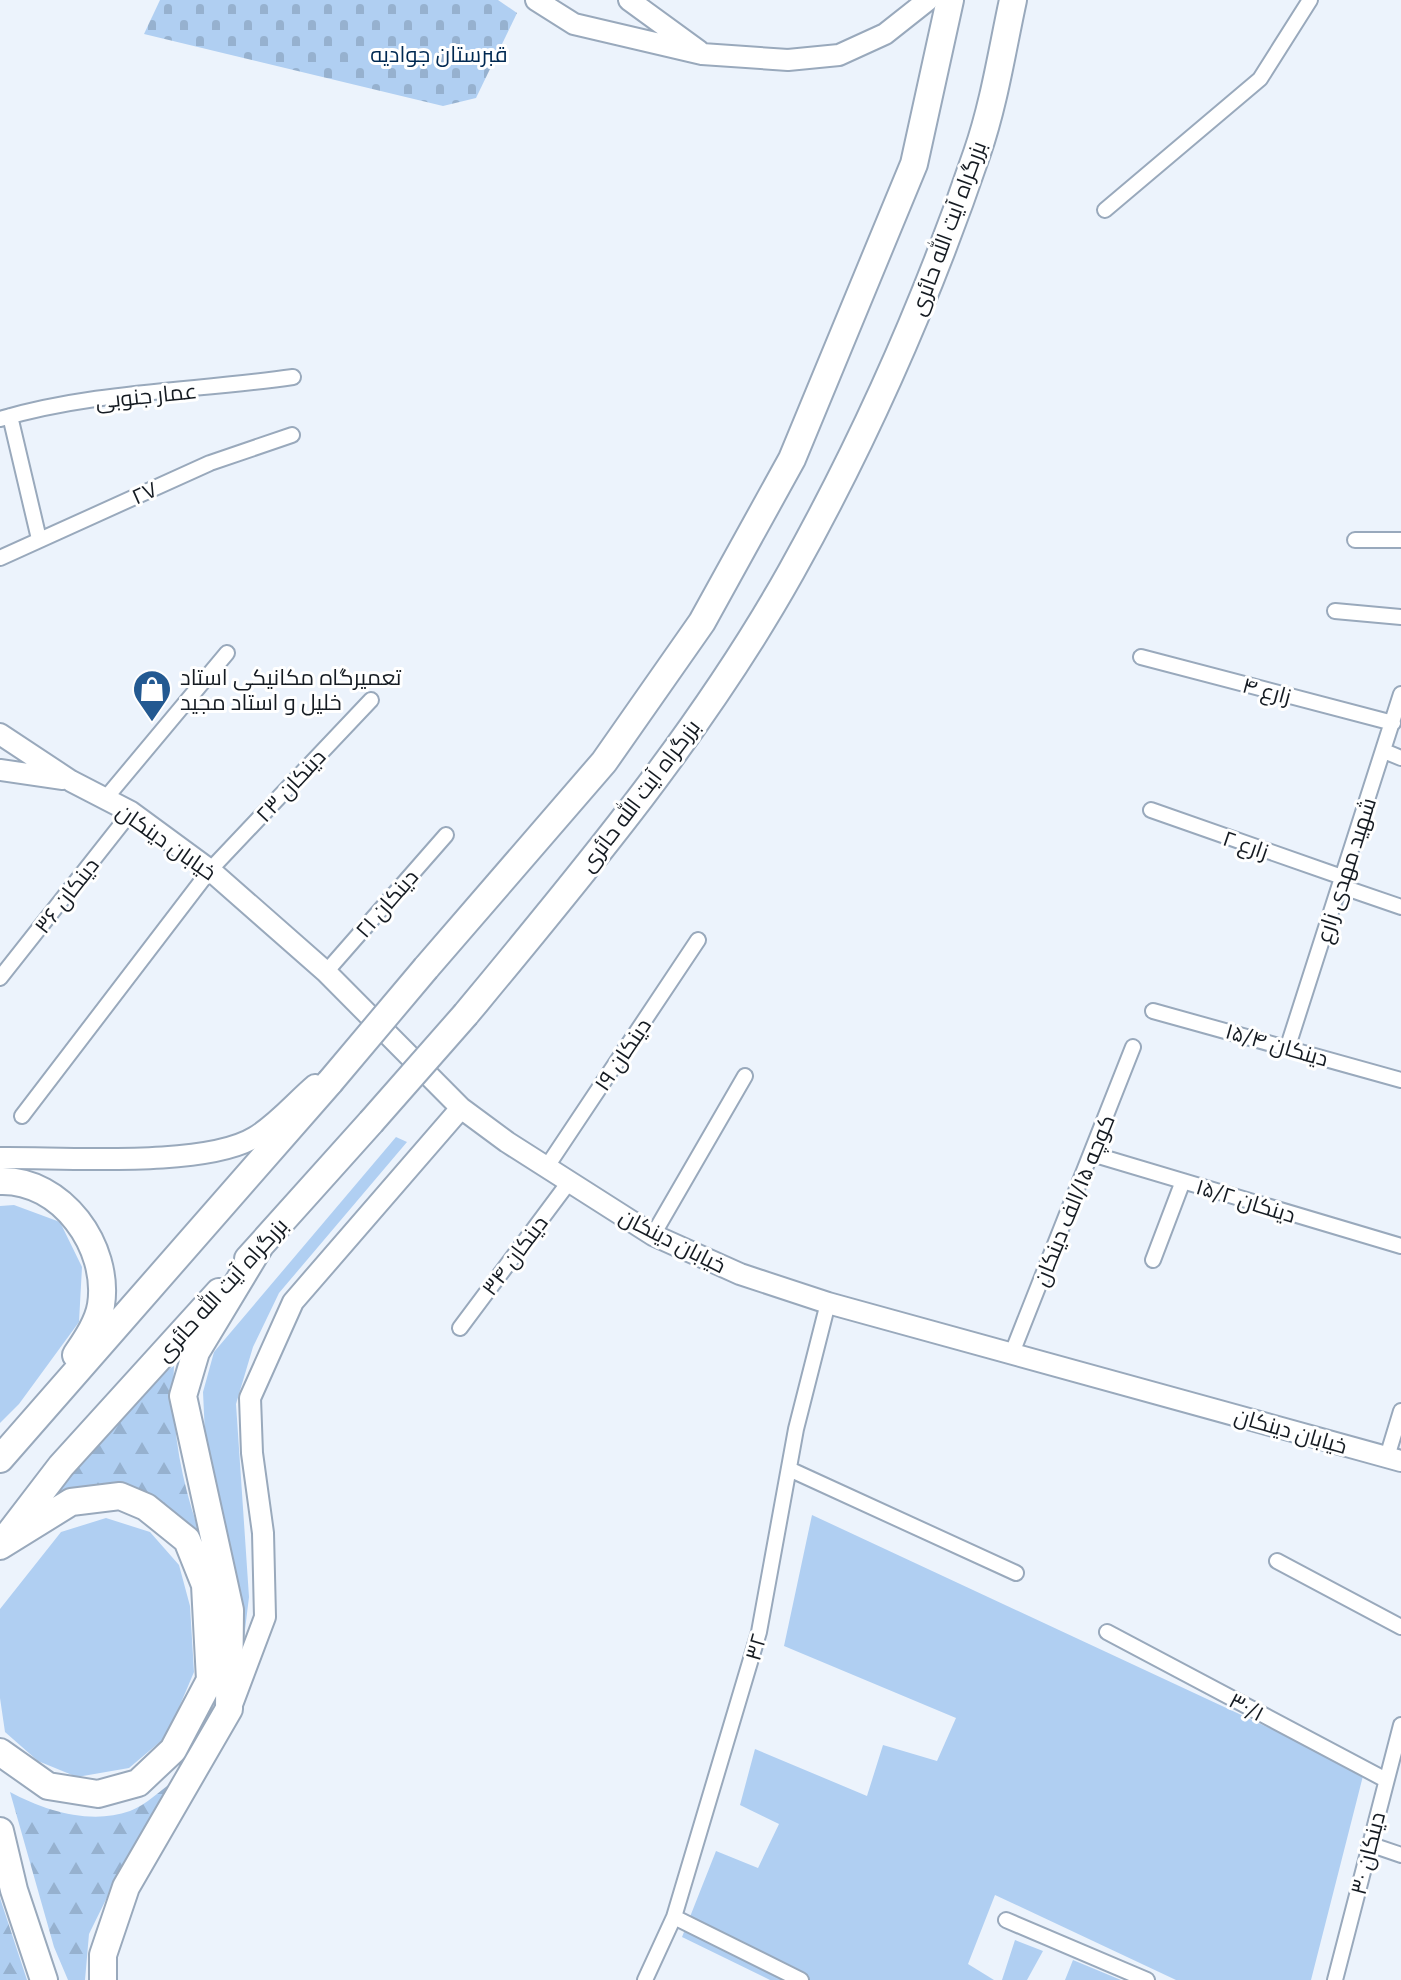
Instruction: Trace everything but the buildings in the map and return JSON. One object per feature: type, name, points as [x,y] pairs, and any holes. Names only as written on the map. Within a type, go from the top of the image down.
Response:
[{"type":"highway","points":[[0,1459],[369,1037],[604,762],[702,622],[785,473],[914,164],[950,0]]},
{"type":"highway","name":"بزرگراه آیت الله حائری","points":[[0,1545],[61,1466],[466,1014],[629,810],[707,703],[790,573],[895,368],[978,151],[1013,0]]},
{"type":"highway","points":[[0,1181],[33,1187],[70,1213],[91,1239],[102,1275],[101,1306],[91,1333],[36,1418]]},
{"type":"highway","points":[[103,1980],[103,1955],[126,1887],[229,1709],[230,1610],[183,1396],[196,1352],[260,1246]]},
{"type":"highway","points":[[0,1545],[71,1502],[120,1496],[146,1507],[187,1540],[205,1585],[210,1680],[173,1750],[138,1783],[98,1794],[48,1786],[0,1752]]},
{"type":"highway","points":[[0,1831],[14,1890],[44,1980]]},
{"type":"main road","points":[[536,0],[574,24],[702,54],[788,60],[839,55],[885,34],[928,0]]},
{"type":"main road","points":[[629,0],[702,54]]},
{"type":"main road","points":[[0,734],[71,781]]},
{"type":"main road","points":[[0,770],[71,781]]},
{"type":"main road","name":"خیابان دینکان","points":[[71,781],[131,812],[210,870],[326,972],[461,1108],[546,1168],[653,1235],[740,1274],[828,1303],[1394,1459]]},
{"type":"main road","points":[[0,1158],[192,1156],[227,1149],[255,1137],[369,1037]]},
{"type":"main road","points":[[229,1709],[265,1617],[263,1533],[252,1453],[250,1398],[293,1302],[461,1108]]},
{"type":"street","points":[[1105,210],[1260,79],[1310,0]]},
{"type":"street","name":"عمار جنوبی","points":[[5,418],[127,393],[211,389],[293,377]]},
{"type":"street","points":[[5,418],[39,539]]},
{"type":"street","name":"۲۷","points":[[0,558],[210,463],[292,435]]},
{"type":"street","points":[[1355,540],[1401,540]]},
{"type":"street","points":[[1335,611],[1401,617]]},
{"type":"street","points":[[105,799],[227,653]]},
{"type":"street","name":"۴ زارع","points":[[1141,657],[1393,723]]},
{"type":"street","name":"شهید مهدی زارع","points":[[1288,1046],[1401,694]]},
{"type":"street","name":"۲۳ دینکان","points":[[22,1116],[210,870],[371,700]]},
{"type":"street","points":[[1384,751],[1401,758]]},
{"type":"street","name":"۲ زارع","points":[[1151,810],[1401,907]]},
{"type":"street","name":"۳۶ دینکان","points":[[0,978],[131,812]]},
{"type":"street","name":"۲۱ دینکان","points":[[326,972],[446,835]]},
{"type":"street","name":"۱۹ دینکان","points":[[546,1168],[698,940]]},
{"type":"street","name":"۱۵/۴ دینکان","points":[[1153,1011],[1288,1046],[1401,1080]]},
{"type":"street","name":"کوچه ۱۵/الف دینکان","points":[[1012,1353],[1133,1047]]},
{"type":"street","points":[[653,1235],[745,1076]]},
{"type":"street","name":"۱۵/۲ دینکان","points":[[1092,1154],[1401,1246]]},
{"type":"street","points":[[1153,1260],[1183,1181]]},
{"type":"street","name":"۳۴ دینکان","points":[[460,1328],[569,1182]]},
{"type":"street","name":"۳۲","points":[[645,1980],[674,1917],[759,1632],[789,1469],[828,1303]]},
{"type":"street","points":[[1394,1459],[1401,1411]]},
{"type":"street","points":[[789,1469],[1016,1573]]},
{"type":"street","points":[[1277,1561],[1401,1627]]},
{"type":"street","name":"۳۰/۱","points":[[1107,1632],[1386,1780]]},
{"type":"street","name":"۳۰ دینکان","points":[[1335,1980],[1401,1725]]},
{"type":"street","points":[[1369,1844],[1401,1855]]},
{"type":"street","points":[[674,1917],[801,1980]]},
{"type":"street","points":[[1006,1920],[1147,1980]]},
{"type":"green space","name":"قبرستان جوادیه","points":[[160,0],[498,0],[517,13],[476,98],[443,106],[144,34]]},
{"type":"green space","points":[[396,1137],[407,1142],[279,1293],[253,1347],[236,1404],[249,1597],[244,1638],[223,1518],[206,1457],[203,1392],[214,1352]]},
{"type":"green space","points":[[14,1205],[60,1222],[82,1267],[79,1322],[19,1404],[0,1423],[0,1206]]},
{"type":"green space","points":[[174,1366],[178,1451],[200,1534],[166,1507],[134,1491],[99,1485],[56,1492],[161,1374]]},
{"type":"green space","points":[[812,1515],[1364,1772],[1311,1980],[1176,1980],[995,1895],[968,1964],[994,1980],[770,1980],[682,1937],[716,1851],[758,1868],[779,1824],[740,1805],[755,1749],[867,1796],[883,1745],[937,1761],[956,1718],[784,1646]]},
{"type":"green space","points":[[106,1518],[150,1532],[179,1565],[190,1606],[194,1672],[167,1736],[129,1768],[77,1777],[38,1761],[5,1732],[0,1698],[0,1609],[61,1532]]},
{"type":"green space","points":[[176,1779],[122,1867],[89,1934],[85,1980],[68,1980],[54,1947],[10,1792],[53,1810],[100,1817],[136,1808]]},
{"type":"green space","points":[[0,1898],[27,1980],[0,1980]]},
{"type":"green space","points":[[1015,1940],[1043,1951],[1027,1980],[1002,1980]]},
{"type":"green space","points":[[1073,1960],[1121,1980],[1065,1980]]},
{"type":"place","name":"تعمیرگاه مکانیکی استاد خلیل و استاد مجید","points":[[152,723]]}]
